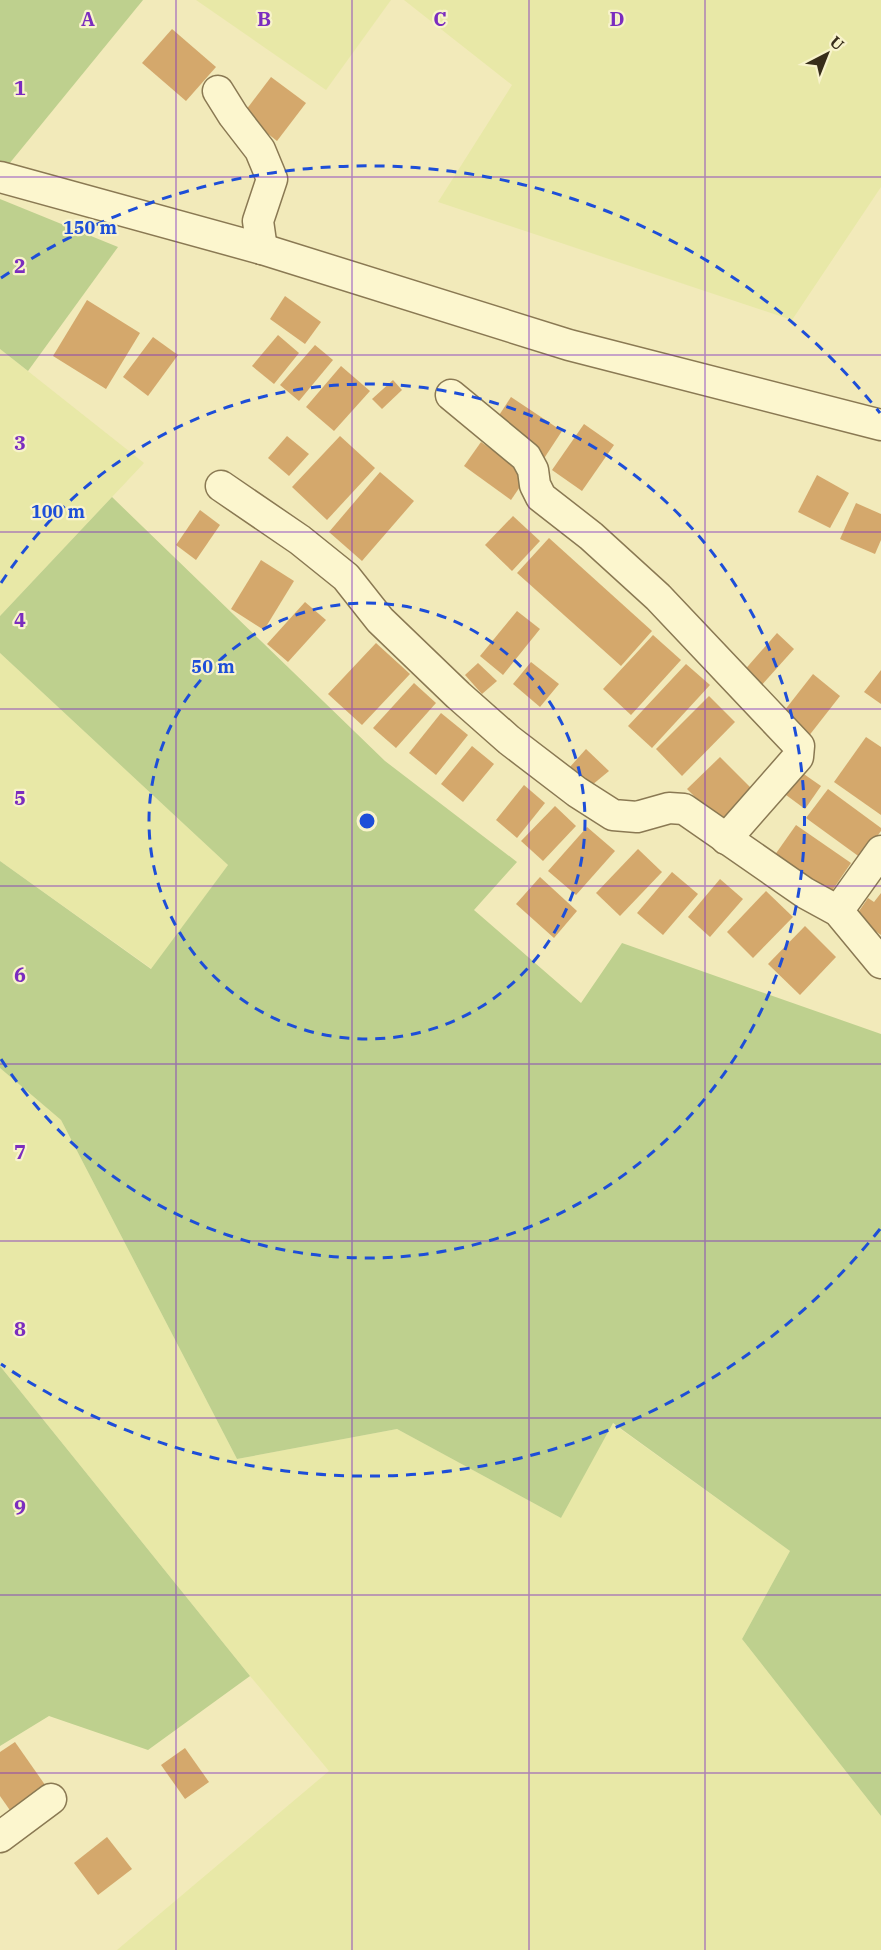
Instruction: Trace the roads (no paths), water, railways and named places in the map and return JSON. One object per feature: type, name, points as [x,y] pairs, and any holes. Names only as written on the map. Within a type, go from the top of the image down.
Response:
[{"type":"street","points":[[218,91],[260,150],[272,179],[260,235]]},
{"type":"street","points":[[0,177],[260,235],[569,345],[881,425]]},
{"type":"street","points":[[451,395],[526,457],[533,470],[535,485],[541,497],[591,536],[658,597],[799,746],[798,757],[726,839]]},
{"type":"street","points":[[221,486],[300,540],[346,576],[380,620],[458,695],[508,740],[577,792],[613,815],[638,817],[669,808],[684,809],[805,893],[838,911],[881,963]]},
{"type":"street","points":[[838,911],[881,851]]},
{"type":"street","points":[[0,1837],[51,1799]]}]
